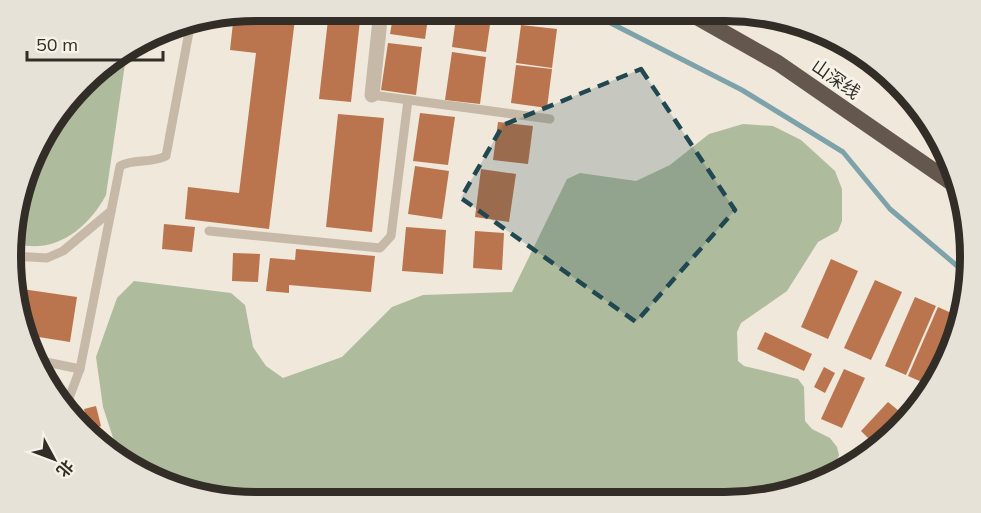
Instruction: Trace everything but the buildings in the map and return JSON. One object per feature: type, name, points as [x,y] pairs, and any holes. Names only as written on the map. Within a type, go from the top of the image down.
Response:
[{"type":"highway","name":"山深线","points":[[704,21],[778,63],[948,180]]},
{"type":"street","points":[[372,95],[380,21]]},
{"type":"lane","points":[[69,398],[80,369],[120,166],[129,161],[153,162],[166,156],[189,31]]},
{"type":"lane","points":[[372,95],[550,118]]},
{"type":"lane","points":[[209,231],[380,248],[391,236],[408,100]]},
{"type":"lane","points":[[21,256],[47,258],[63,251],[111,211]]},
{"type":"lane","points":[[46,362],[80,369]]},
{"type":"highlighted area","points":[[641,69],[735,210],[636,322],[461,198],[503,125]]},
{"type":"green space","points":[[125,61],[106,195],[90,219],[68,237],[42,246],[22,245],[23,226],[33,181],[45,152],[79,101],[101,79]]},
{"type":"green space","points":[[743,124],[773,126],[801,140],[835,171],[842,189],[842,221],[838,231],[818,242],[787,291],[741,323],[737,332],[738,361],[744,366],[798,379],[804,387],[805,421],[812,429],[830,438],[837,447],[839,455],[835,464],[829,468],[785,484],[755,490],[724,492],[256,492],[226,490],[181,480],[152,468],[115,445],[103,407],[96,357],[117,298],[134,281],[231,293],[245,305],[253,347],[266,366],[283,378],[342,357],[392,307],[423,295],[512,292],[567,179],[580,173],[636,181],[670,165],[709,134]]},
{"type":"waterway","points":[[607,21],[742,90],[843,152],[890,209],[959,268]]}]
